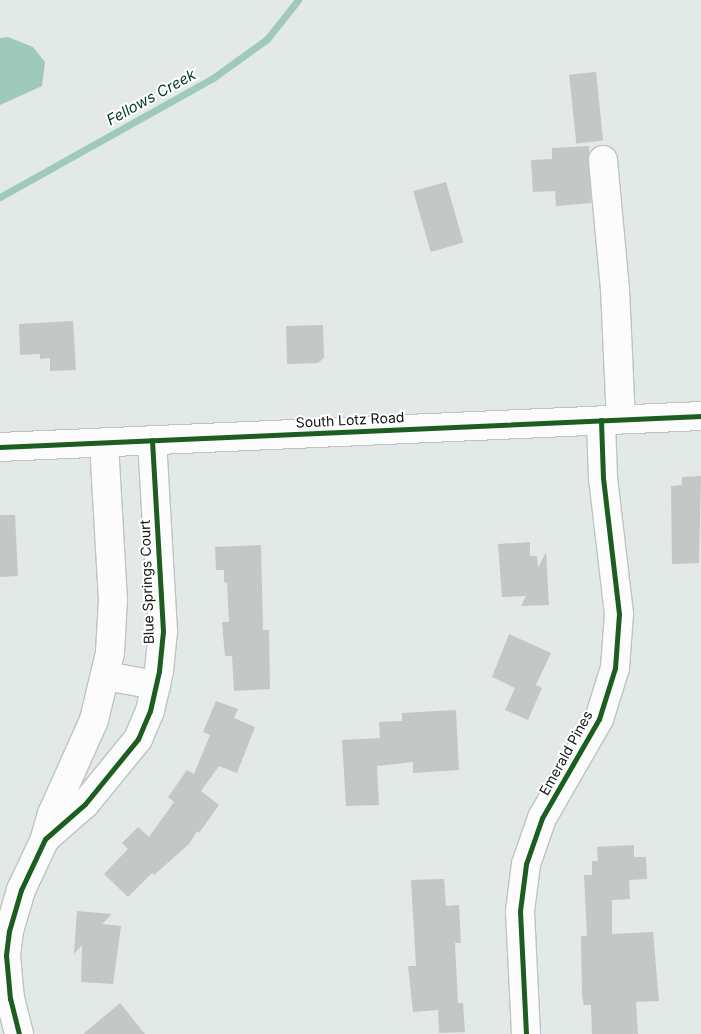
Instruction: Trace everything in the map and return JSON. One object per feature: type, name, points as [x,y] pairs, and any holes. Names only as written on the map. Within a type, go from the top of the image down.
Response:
[{"type":"street","name":"Emerald Pines","points":[[526,1034],[520,911],[526,864],[542,818],[599,719],[615,668],[619,614],[604,486],[611,420],[604,160]]},
{"type":"street","name":"South Lotz Road","points":[[0,446],[701,416]]},
{"type":"street","name":"Blue Springs Court","points":[[20,1034],[6,974],[9,931],[28,870],[45,839],[85,804],[138,739],[156,685],[163,631],[152,440]]},
{"type":"street","points":[[45,839],[52,814],[94,720],[105,676],[113,600],[104,443]]},
{"type":"street","points":[[105,676],[156,685]]},
{"type":"shaded area","points":[[8,37],[33,47],[45,62],[42,86],[0,105],[0,38]]},
{"type":"building","points":[[596,72],[603,141],[576,143],[569,75]]},
{"type":"building","points":[[589,146],[591,203],[556,206],[555,191],[533,192],[531,160],[552,159],[552,148]]},
{"type":"building","points":[[446,182],[463,243],[431,252],[413,191]]},
{"type":"building","points":[[73,321],[76,370],[50,371],[50,358],[40,359],[40,354],[20,355],[19,324]]},
{"type":"building","points":[[323,325],[324,358],[318,363],[287,364],[286,326]]},
{"type":"building","points":[[701,476],[699,563],[672,564],[671,486],[682,485],[682,477]]},
{"type":"building","points":[[0,515],[15,515],[18,576],[0,577]]},
{"type":"building","points":[[530,542],[530,556],[537,556],[538,568],[546,552],[549,605],[521,606],[526,596],[502,597],[498,544]]},
{"type":"building","points":[[261,545],[263,630],[269,630],[270,689],[234,691],[232,656],[225,656],[222,622],[229,622],[227,582],[224,583],[224,570],[216,570],[215,547]]},
{"type":"building","points":[[509,634],[551,653],[536,685],[542,688],[528,720],[505,710],[515,688],[492,677]]},
{"type":"building","points":[[216,701],[238,709],[234,718],[255,727],[237,773],[219,766],[201,791],[219,805],[199,833],[197,831],[189,844],[154,875],[152,873],[128,897],[104,874],[128,849],[122,843],[138,827],[149,837],[174,802],[168,797],[187,770],[194,774],[210,735],[203,732]]},
{"type":"building","points":[[456,710],[459,770],[413,773],[413,762],[377,766],[379,805],[346,806],[342,740],[380,738],[379,722],[402,721],[402,713]]},
{"type":"building","points":[[634,845],[634,857],[646,857],[647,879],[629,880],[630,899],[612,900],[612,934],[653,932],[659,1001],[636,1002],[638,1034],[592,1034],[591,1005],[584,1005],[582,996],[581,936],[587,936],[584,875],[592,875],[592,861],[598,861],[597,847]]},
{"type":"building","points":[[444,879],[446,906],[459,905],[461,943],[455,943],[458,1003],[463,1003],[465,1032],[439,1033],[438,1010],[413,1012],[408,966],[416,966],[411,880]]},
{"type":"building","points":[[77,911],[112,914],[102,924],[121,926],[113,984],[81,982],[82,945],[74,954]]},
{"type":"building","points":[[120,1003],[145,1034],[83,1034]]},
{"type":"waterway","name":"Fellows Creek","points":[[0,197],[213,78],[267,39],[298,0]]},
{"type":"cycle path","points":[[0,447],[701,416]]},
{"type":"cycle path","points":[[526,1034],[520,911],[526,864],[542,818],[599,719],[615,668],[619,614],[603,478],[601,420]]},
{"type":"cycle path","points":[[19,1034],[10,999],[6,955],[9,931],[21,890],[45,839],[85,804],[138,739],[150,711],[159,671],[163,631],[152,440]]}]
